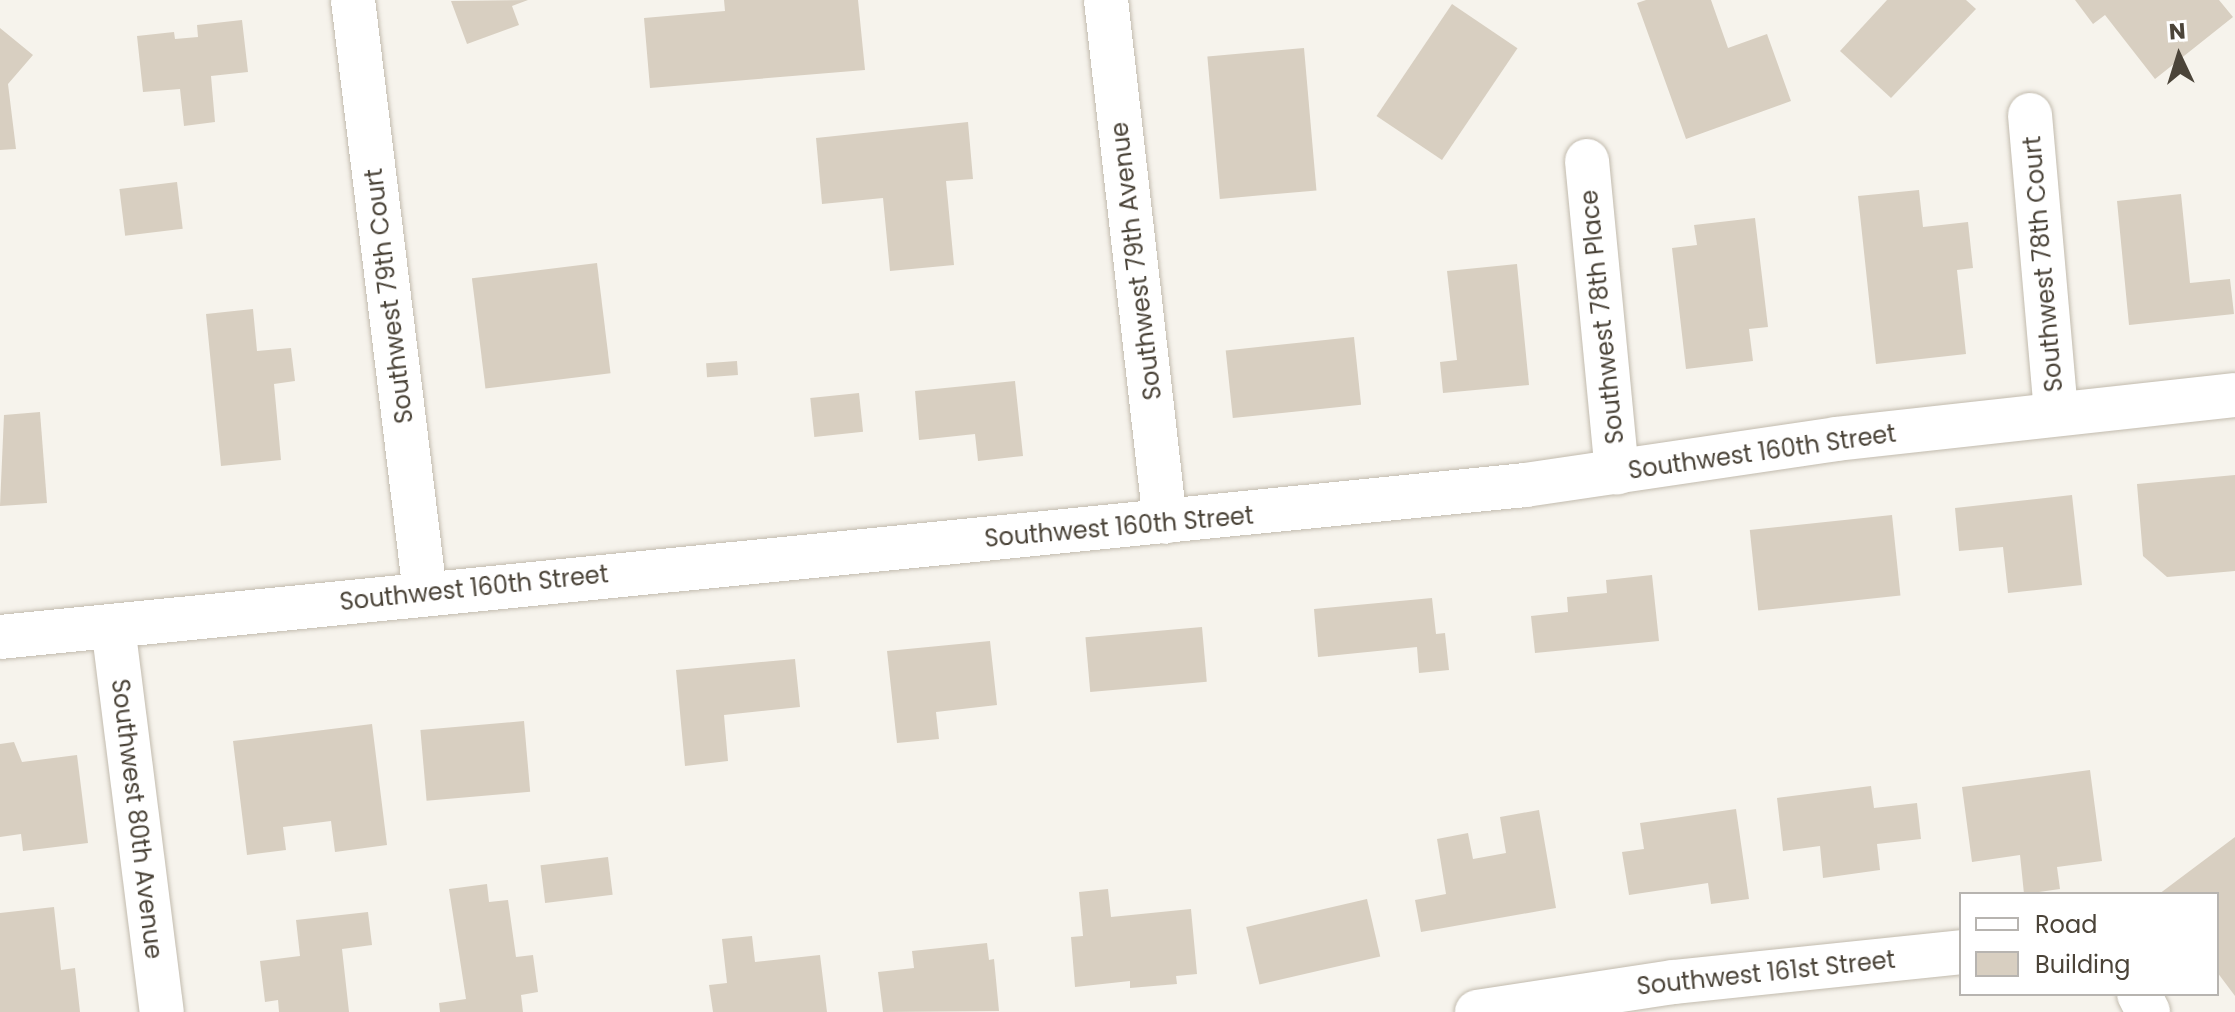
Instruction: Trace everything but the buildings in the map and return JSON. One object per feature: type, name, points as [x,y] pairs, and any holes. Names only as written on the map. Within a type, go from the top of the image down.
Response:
[{"type":"street","name":"Southwest 79th Court","points":[[353,0],[425,593]]},
{"type":"street","name":"Southwest 79th Avenue","points":[[1106,0],[1165,522]]},
{"type":"street","name":"Southwest 78th Court","points":[[2030,115],[2056,412]]},
{"type":"street","name":"Southwest 78th Place","points":[[1587,161],[1617,473]]},
{"type":"street","name":"Southwest 160th Street","points":[[0,637],[1165,522],[1617,473],[1836,439],[2056,412],[2235,395]]},
{"type":"street","name":"Southwest 80th Avenue","points":[[113,626],[162,1012]]},
{"type":"street","name":"Southwest 161st Street","points":[[1477,1012],[1673,982],[1959,952]]}]
